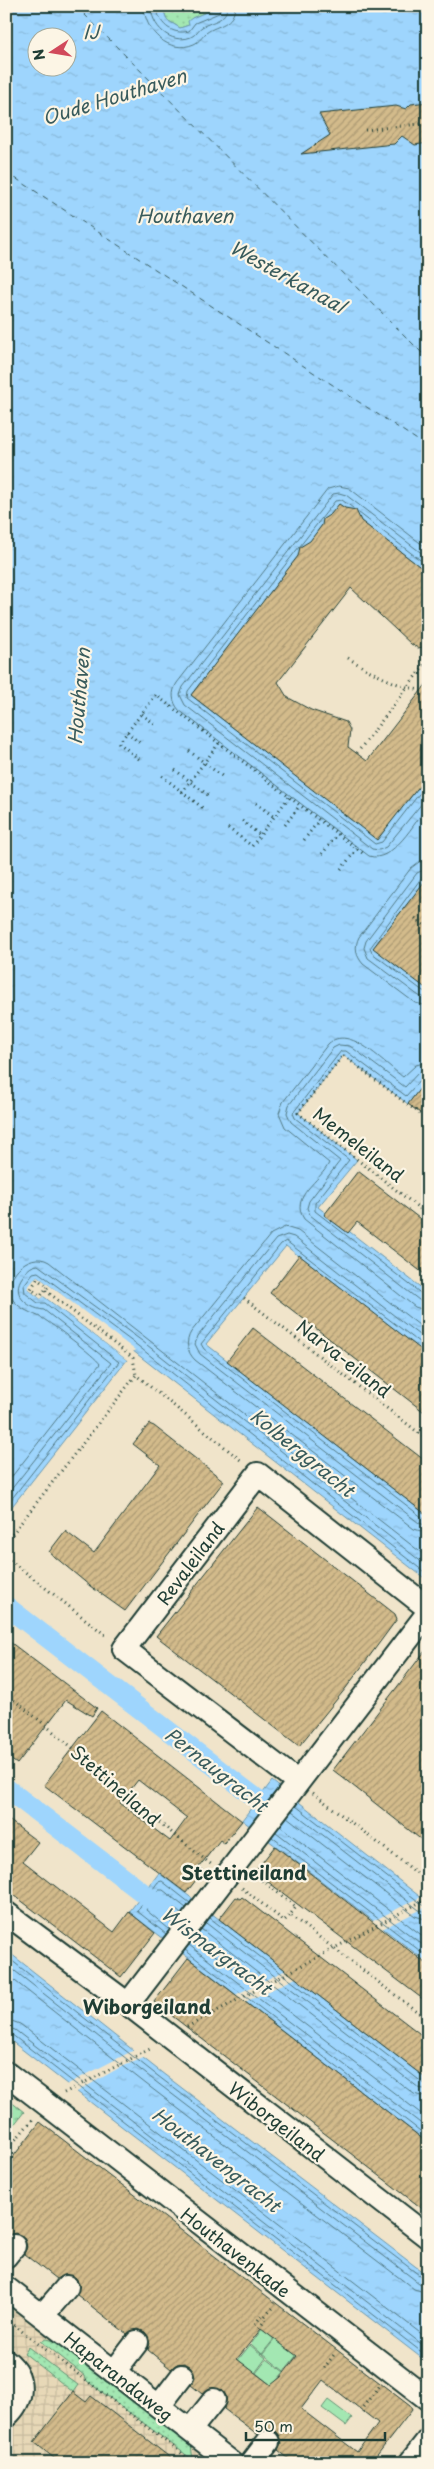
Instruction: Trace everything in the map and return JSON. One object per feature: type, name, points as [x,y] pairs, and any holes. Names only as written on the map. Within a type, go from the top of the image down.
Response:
[{"type":"street","points":[[258,1474],[428,1608]]},
{"type":"street","name":"Revaleiland","points":[[124,1649],[258,1474]]},
{"type":"street","points":[[128,2004],[428,1613]]},
{"type":"street","points":[[124,1649],[297,1784]]},
{"type":"street","name":"Wiborgeiland","points":[[6,1914],[128,2004],[159,2043],[428,2237]]},
{"type":"street","name":"Houthavenkade","points":[[6,2073],[54,2099],[428,2399]]},
{"type":"street","points":[[42,2316],[67,2287]]},
{"type":"street","name":"Haparandaweg","points":[[6,2288],[232,2463]]},
{"type":"street","points":[[114,2372],[137,2342]]},
{"type":"street","points":[[6,2361],[18,2374],[21,2392],[14,2409],[6,2416]]},
{"type":"street","points":[[159,2406],[182,2376]]},
{"type":"street","points":[[190,2430],[214,2400]]},
{"type":"street","points":[[410,2463],[428,2440]]},
{"type":"street","points":[[252,2463],[268,2442]]},
{"type":"path","points":[[365,130],[428,123]]},
{"type":"path","points":[[348,658],[374,675],[406,688],[420,690]]},
{"type":"path","points":[[357,753],[428,660]]},
{"type":"path","points":[[139,759],[118,743],[156,696],[364,855]]},
{"type":"path","points":[[141,714],[157,726]]},
{"type":"path","points":[[127,732],[142,745]]},
{"type":"path","points":[[182,792],[219,744]]},
{"type":"path","points":[[189,751],[222,776]]},
{"type":"path","points":[[175,770],[208,795]]},
{"type":"path","points":[[162,776],[204,809]]},
{"type":"path","points":[[228,828],[252,846],[290,797]]},
{"type":"path","points":[[256,803],[274,817]]},
{"type":"path","points":[[285,825],[300,805]]},
{"type":"path","points":[[304,840],[319,820]]},
{"type":"path","points":[[242,821],[260,835]]},
{"type":"path","points":[[322,854],[338,834]]},
{"type":"path","points":[[341,868],[357,849]]},
{"type":"path","points":[[414,918],[428,928]]},
{"type":"path","name":"Memeleiland","points":[[428,1120],[343,1055],[298,1113],[428,1215]]},
{"type":"path","points":[[37,1279],[48,1287],[45,1290],[41,1296],[31,1288],[37,1279]]},
{"type":"path","points":[[45,1290],[133,1358],[136,1375],[258,1474]]},
{"type":"path","name":"Narva-eiland","points":[[244,1298],[428,1440]]},
{"type":"path","points":[[6,1542],[136,1375]]},
{"type":"path","points":[[6,1558],[124,1649]]},
{"type":"path","name":"Stettineiland","points":[[6,1694],[55,1732],[155,1820],[296,1907],[284,1921],[232,1868]]},
{"type":"path","points":[[297,1784],[417,1873],[428,1866]]},
{"type":"path","points":[[6,2151],[54,2099],[428,1898]]},
{"type":"path","name":"Stettineiland","points":[[290,1915],[428,2020]]},
{"type":"path","points":[[259,2328],[271,2308]]},
{"type":"path","points":[[255,2324],[262,2315],[265,2316]]},
{"type":"path","name":"Haparandaweg","points":[[6,2319],[194,2463]]},
{"type":"path","points":[[324,2368],[336,2353]]},
{"type":"path","points":[[363,2407],[378,2387]]},
{"type":"shaded area","points":[[6,2301],[216,2463],[6,2463]]},
{"type":"green space","points":[[162,6],[221,6],[192,18],[189,25],[180,28],[167,20]]},
{"type":"green space","points":[[6,2098],[24,2112],[6,2135]]},
{"type":"green space","points":[[262,2329],[274,2339],[262,2354],[251,2344]]},
{"type":"green space","points":[[47,2339],[58,2342],[191,2445],[193,2460],[87,2381],[85,2376],[41,2341]]},
{"type":"green space","points":[[275,2339],[297,2355],[284,2371],[263,2354]]},
{"type":"green space","points":[[250,2345],[266,2358],[255,2373],[238,2360]]},
{"type":"green space","points":[[28,2347],[78,2385],[73,2392],[24,2353]]},
{"type":"green space","points":[[267,2359],[284,2372],[272,2386],[256,2373]]},
{"type":"green space","points":[[328,2400],[352,2418],[346,2426],[322,2408]]},
{"type":"water","name":"Houthaven","points":[[6,6],[162,6],[167,20],[180,28],[189,25],[188,21],[192,18],[221,6],[428,6],[428,573],[339,504],[191,695],[377,839],[416,790],[428,782],[428,877],[374,948],[428,989],[428,1079],[408,1104],[343,1055],[298,1113],[357,1160],[318,1207],[428,1293],[428,1356],[286,1246],[206,1344],[428,1516],[428,1581],[37,1276],[28,1289],[41,1299],[43,1296],[127,1360],[6,1514]]},
{"type":"water","points":[[272,1781],[428,1903],[428,1963],[242,1820]]},
{"type":"water","points":[[159,1873],[428,2080],[428,2143],[129,1912]]},
{"type":"water","name":"Houthavengracht","points":[[6,1950],[157,2069],[428,2276],[428,2363],[6,2037]]},
{"type":"pier","points":[[37,1276],[135,1350],[133,1352],[37,1279],[31,1288],[41,1295],[45,1294],[129,1358],[127,1360],[44,1296],[41,1299],[27,1288]]},
{"type":"pier","points":[[423,1896],[428,1899],[428,1906],[380,1930],[371,1922]]},
{"type":"pier","points":[[288,1969],[298,1977],[243,2003],[235,1995]]},
{"type":"pier","points":[[136,2049],[146,2057],[119,2068],[75,2093],[66,2085]]},
{"type":"building","points":[[428,102],[428,143],[415,145],[402,136],[394,144],[301,154],[330,135],[319,114],[396,106],[406,109],[411,104]]},
{"type":"building","points":[[339,504],[345,508],[356,510],[361,521],[428,573],[428,646],[418,648],[411,644],[351,588],[278,682],[287,697],[311,710],[346,722],[350,730],[348,747],[367,761],[428,682],[428,775],[377,840],[191,695],[298,556],[300,547],[310,541],[322,525],[323,519],[331,514]]},
{"type":"building","points":[[428,877],[428,990],[373,948]]},
{"type":"building","points":[[428,1078],[428,1119],[408,1104]]},
{"type":"building","points":[[358,1171],[428,1225],[428,1277],[357,1222],[348,1233],[324,1215]]},
{"type":"building","points":[[299,1255],[428,1355],[428,1415],[270,1293]]},
{"type":"building","points":[[253,1328],[428,1463],[428,1516],[227,1361]]},
{"type":"building","points":[[149,1424],[224,1481],[125,1611],[90,1586],[49,1552],[65,1531],[94,1553],[160,1465],[133,1444]]},
{"type":"building","points":[[258,1507],[395,1614],[397,1619],[346,1688],[299,1746],[156,1636]]},
{"type":"building","points":[[6,1639],[97,1708],[92,1716],[66,1700],[17,1764],[6,1756]]},
{"type":"building","points":[[428,1647],[428,1845],[333,1770]]},
{"type":"building","points":[[101,1711],[242,1821],[224,1843],[220,1840],[199,1867],[203,1871],[186,1893],[44,1785]],"holes":[[[138,1780],[187,1818],[170,1841],[120,1803]]]},
{"type":"building","points":[[6,1818],[38,1842],[23,1861],[114,1932],[129,1912],[155,1933],[121,1977],[6,1889]]},
{"type":"building","points":[[275,1846],[428,1965],[428,2003],[259,1875],[262,1872],[257,1869]]},
{"type":"building","points":[[236,1897],[240,1899],[242,1897],[428,2040],[428,2080],[219,1919]]},
{"type":"building","points":[[188,1958],[428,2143],[428,2213],[154,2002]]},
{"type":"building","points":[[40,2122],[410,2406],[412,2410],[371,2463],[294,2463],[278,2450],[281,2443],[276,2432],[269,2429],[257,2434],[224,2409],[226,2396],[222,2390],[210,2388],[202,2394],[191,2385],[195,2377],[190,2366],[184,2363],[177,2364],[171,2369],[148,2350],[150,2343],[145,2332],[138,2329],[127,2334],[77,2295],[79,2283],[75,2277],[63,2275],[56,2279],[24,2254],[27,2247],[23,2236],[15,2233],[6,2236],[6,2166]],"holes":[[[261,2329],[297,2356],[281,2377],[271,2385],[237,2359]],[[323,2380],[378,2423],[357,2452],[301,2409]]]},
{"type":"building","points":[[73,2392],[86,2402],[91,2396],[177,2463],[60,2463],[34,2442]]},
{"type":"waterway","name":"Pernaugracht","points":[[6,1606],[278,1815]]},
{"type":"waterway","name":"Wismargracht","points":[[6,1788],[164,1909]]},
{"type":"ferry route","points":[[76,6],[428,359]]},
{"type":"ferry route","points":[[6,172],[428,447]]},
{"type":"district","name":"Stettineiland","points":[[244,1872]]},
{"type":"district","name":"Wiborgeiland","points":[[147,2006]]},
{"type":"water label","name":"IJ","points":[[91,31]]},
{"type":"water label","name":"Oude Houthaven","points":[[114,96]]},
{"type":"water label","name":"Westerkanaal","points":[[288,276]]},
{"type":"water label","name":"Kolberggracht","points":[[303,1452]]}]
